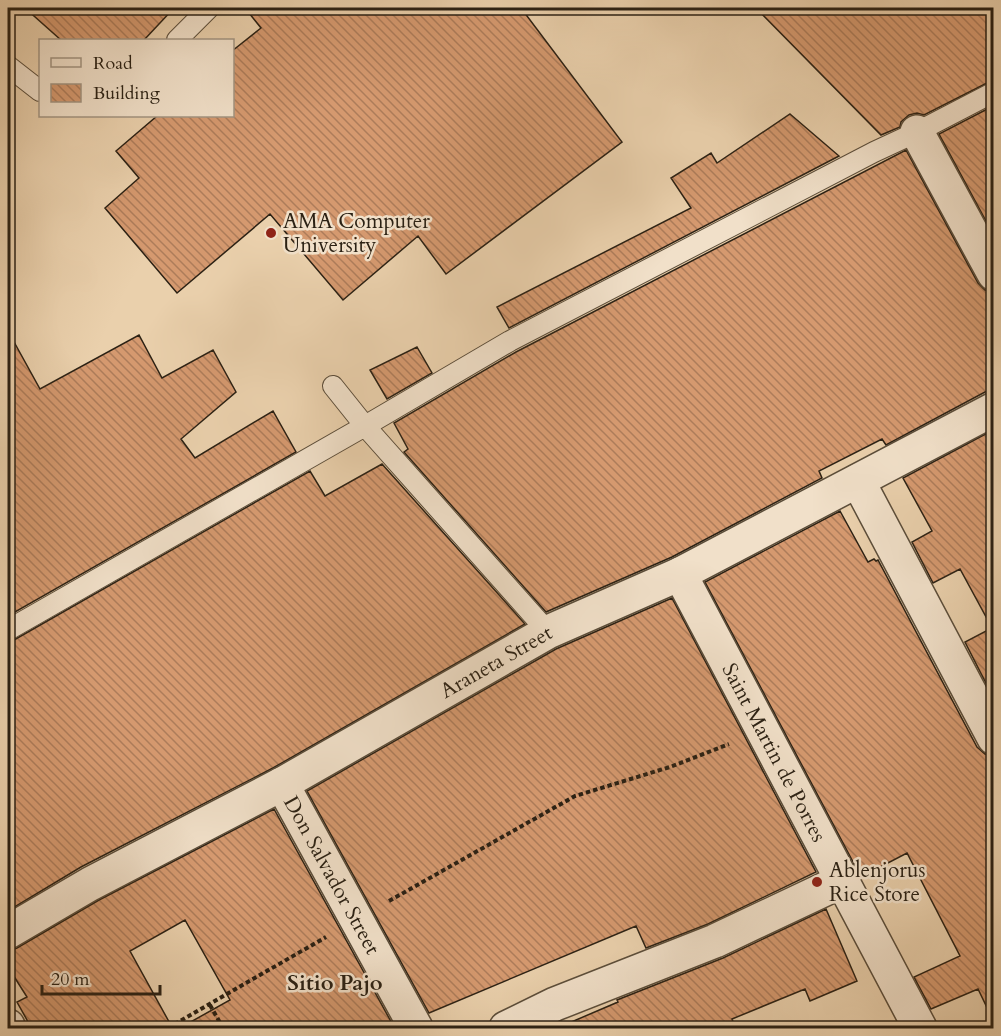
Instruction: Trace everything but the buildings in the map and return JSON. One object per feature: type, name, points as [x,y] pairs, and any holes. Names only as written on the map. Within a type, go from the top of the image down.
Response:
[{"type":"street","points":[[917,132],[993,274]]},
{"type":"street","name":"Araneta Street","points":[[8,932],[90,884],[282,784],[548,633],[680,574],[993,409]]},
{"type":"street","points":[[858,480],[993,738]]},
{"type":"street","name":"Saint Martin de Porres","points":[[680,574],[920,1029]]},
{"type":"street","name":"Don Salvador Street","points":[[282,784],[416,1029]]},
{"type":"street","points":[[506,1029],[555,1004],[715,941],[842,881]]},
{"type":"lane","points":[[178,39],[209,8]]},
{"type":"lane","points":[[8,66],[39,90]]},
{"type":"lane","points":[[8,630],[510,341],[993,92]]},
{"type":"lane","points":[[333,386],[365,426],[548,633]]},
{"type":"path","points":[[168,1029],[574,796],[670,767],[762,731]]},
{"type":"path","points":[[210,1005],[223,1029]]},
{"type":"place","name":"AMA Computer University","points":[[271,233]]},
{"type":"place","name":"Ablenjorus Rice Store","points":[[817,882]]},
{"type":"district","name":"Sitio Pajo","points":[[335,982]]}]
